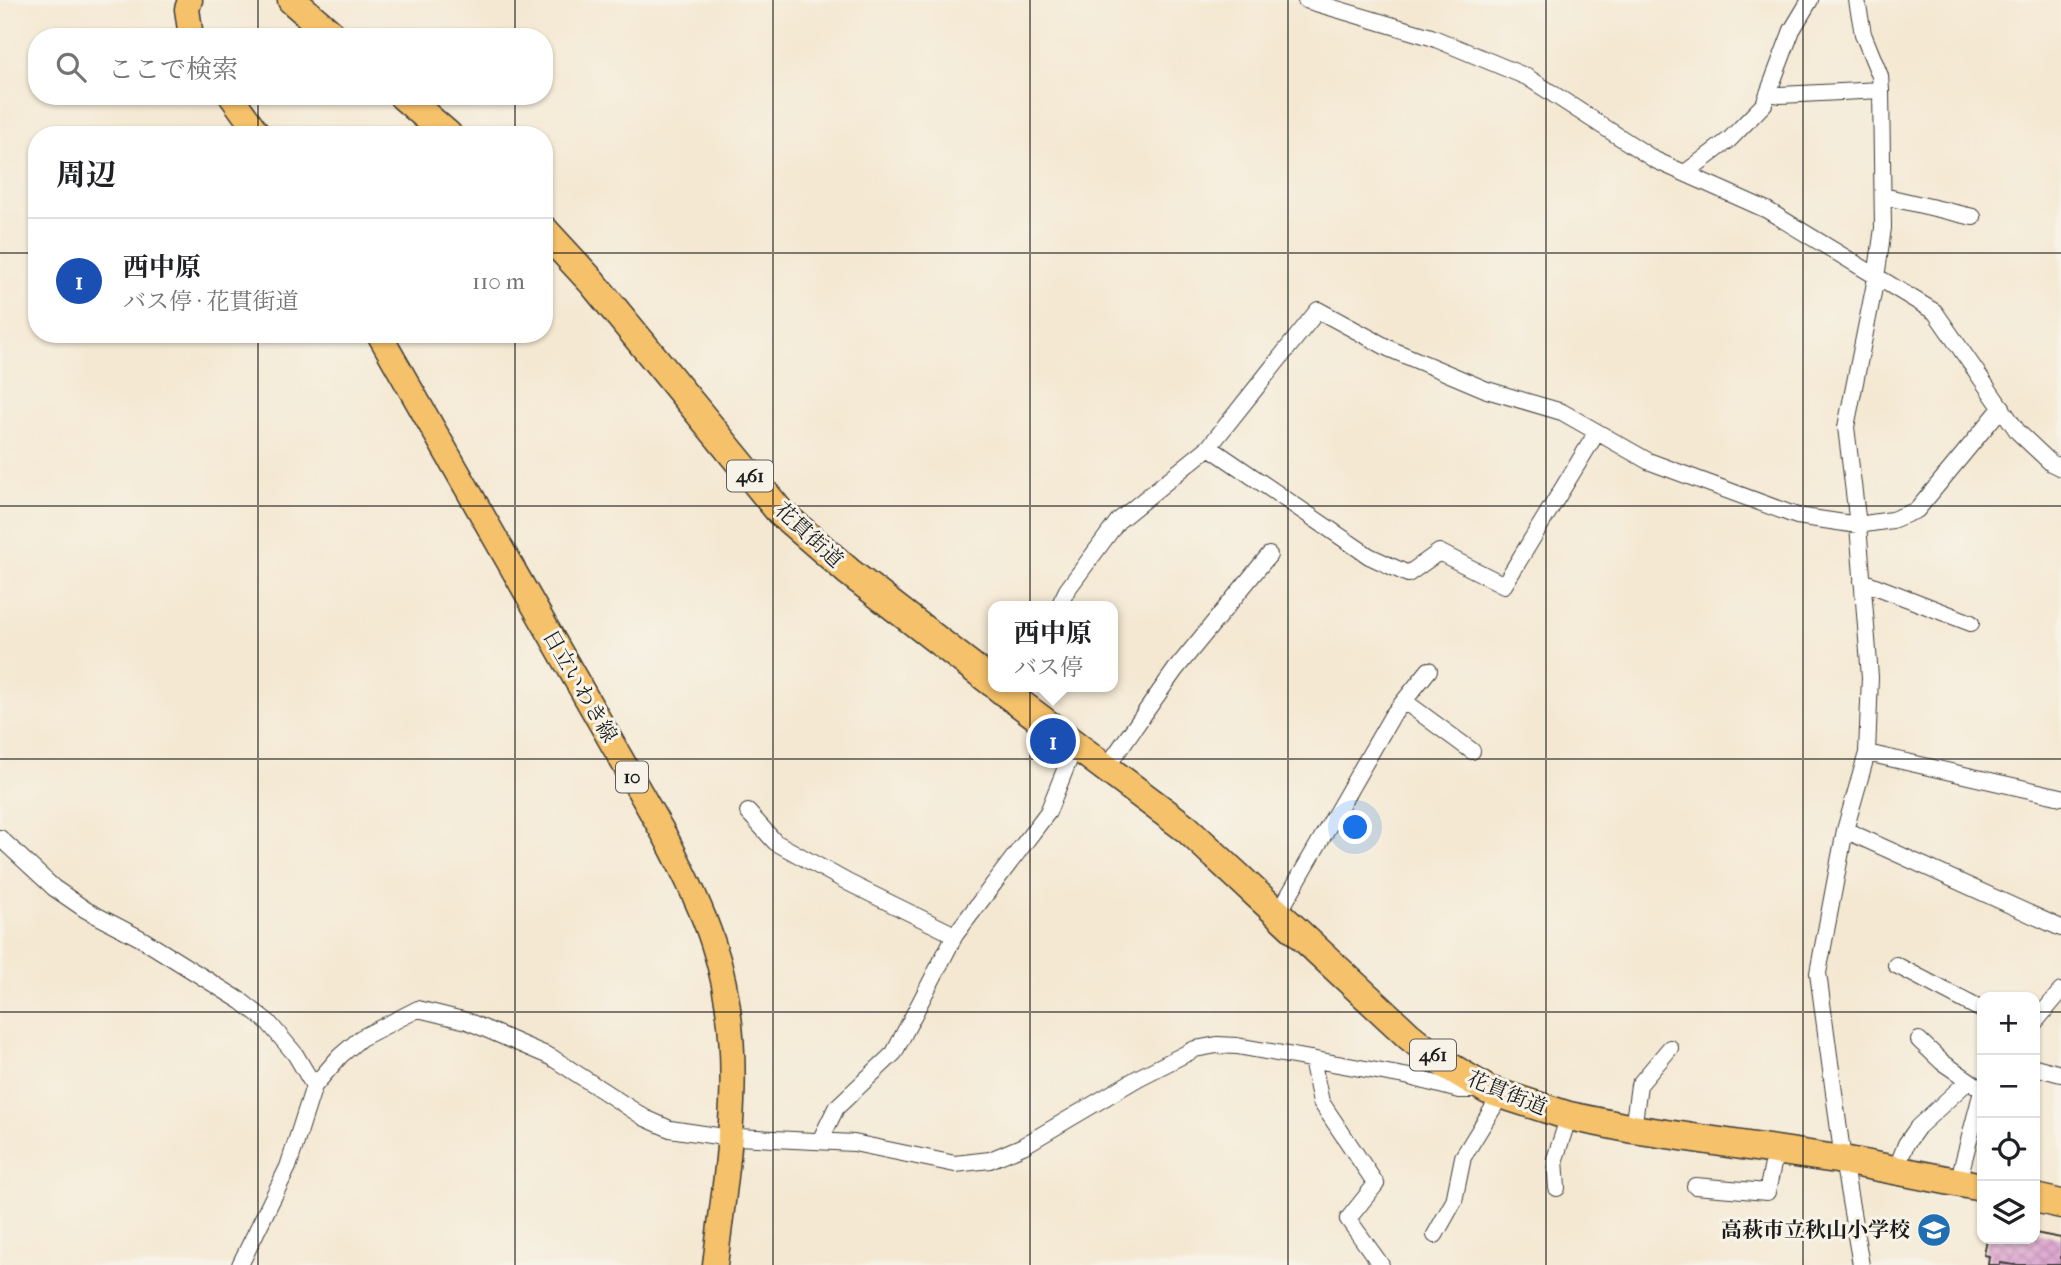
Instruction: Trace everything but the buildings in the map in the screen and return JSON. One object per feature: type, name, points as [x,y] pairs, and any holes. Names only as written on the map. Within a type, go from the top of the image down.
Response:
[{"type":"highway","points":[[292,0],[324,28]]},
{"type":"highway","points":[[413,105],[438,126]]},
{"type":"highway","name":"花貫街道","points":[[553,240],[592,282],[780,512],[849,572],[988,675]]},
{"type":"highway","name":"花貫街道","points":[[1010,692],[1187,829],[1409,1036],[1440,1061],[1495,1092],[1569,1116],[1633,1129],[1843,1160],[1970,1185]]},
{"type":"highway","points":[[2040,1199],[2061,1204]]},
{"type":"main road","points":[[190,28],[187,9],[191,0]]},
{"type":"main road","points":[[238,105],[253,126]]},
{"type":"main road","name":"日立いわき線","points":[[384,343],[665,836],[687,879],[713,942],[731,1023],[733,1074],[731,1137],[715,1265]]},
{"type":"street","points":[[1306,0],[1346,6],[1431,37],[1527,77],[1655,160],[1767,210],[1935,312],[2018,432],[2051,463],[2061,468]]},
{"type":"street","points":[[1685,173],[1729,140],[1764,104],[1792,30],[1810,0]]},
{"type":"street","points":[[1857,0],[1863,34],[1880,76],[1883,196],[1883,228],[1876,278],[1846,427],[1858,525],[1870,677],[1867,753],[1845,830],[1818,974],[1843,1160],[1861,1265]]},
{"type":"street","points":[[1769,93],[1881,90]]},
{"type":"street","points":[[1883,196],[1973,217]]},
{"type":"street","points":[[1062,601],[1118,521],[1209,447],[1318,310],[1390,349],[1488,390],[1562,412],[1648,461],[1797,516],[1858,525],[1892,520],[1917,510],[2002,407]]},
{"type":"street","points":[[1209,447],[1369,556],[1408,574],[1439,552],[1504,585],[1597,432]]},
{"type":"street","points":[[1106,768],[1175,670],[1269,555]]},
{"type":"street","points":[[1862,581],[1971,623]]},
{"type":"street","points":[[1278,914],[1392,716],[1429,670]]},
{"type":"street","points":[[1404,701],[1472,751]]},
{"type":"street","points":[[820,1141],[836,1108],[894,1053],[955,935],[1048,812],[1075,745]]},
{"type":"street","points":[[1867,753],[2061,797]]},
{"type":"street","points":[[748,811],[775,842],[849,883],[955,935]]},
{"type":"street","points":[[1845,830],[2061,928]]},
{"type":"street","points":[[0,838],[54,888],[86,910],[140,938],[241,1001],[268,1022],[295,1054],[314,1086]]},
{"type":"street","points":[[1896,965],[1977,1007]]},
{"type":"street","points":[[2040,1015],[2061,991]]},
{"type":"street","points":[[240,1265],[288,1167],[314,1086],[340,1056],[361,1038],[418,1009],[467,1021],[551,1057],[645,1118],[670,1129],[731,1137],[855,1143],[955,1164],[990,1160],[1023,1146],[1138,1078],[1195,1049],[1217,1045],[1237,1046],[1410,1077],[1459,1090],[1495,1092],[1463,1157],[1454,1201],[1434,1235]]},
{"type":"street","points":[[1919,1040],[1942,1062],[1977,1086]]},
{"type":"street","points":[[1633,1129],[1639,1085],[1670,1048]]},
{"type":"street","points":[[1312,1059],[1321,1102],[1376,1184],[1348,1219],[1381,1265]]},
{"type":"street","points":[[2040,1068],[2061,1074]]},
{"type":"street","points":[[1896,1170],[1906,1144],[1918,1127],[1977,1088]]},
{"type":"street","points":[[1970,1185],[1977,1099]]},
{"type":"street","points":[[1557,1188],[1555,1159],[1569,1116]]},
{"type":"street","points":[[1695,1186],[1767,1192],[1776,1150]]},
{"type":"place","name":"西中原","points":[[1053,741]]},
{"type":"place","name":"高萩市立秋山小学校","points":[[1934,1230]]}]
